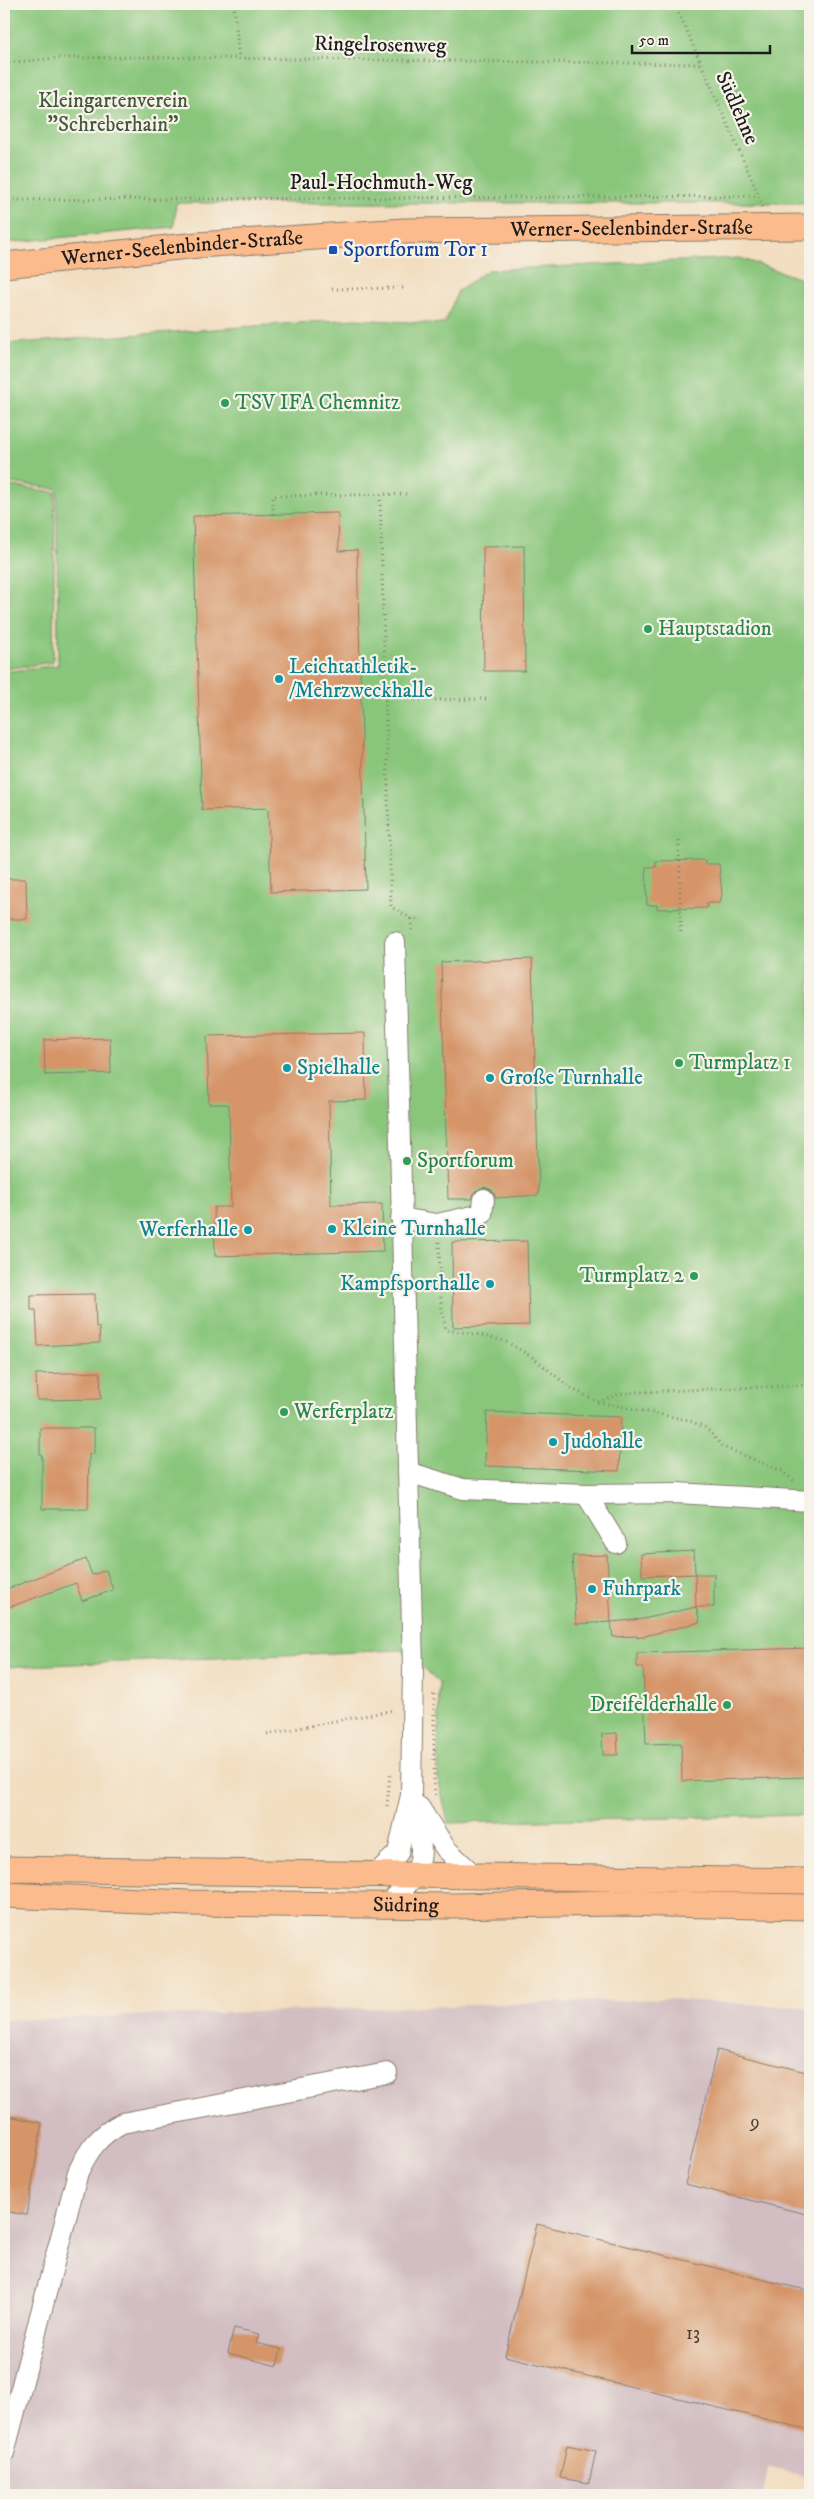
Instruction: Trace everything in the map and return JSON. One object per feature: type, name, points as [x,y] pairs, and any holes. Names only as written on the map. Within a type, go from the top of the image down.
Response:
[{"type":"main road","name":"Werner-Seelenbinder-Straße","points":[[4,265],[198,246],[404,231],[810,227]]},
{"type":"main road","name":"Südring","points":[[4,1869],[810,1881]]},
{"type":"main road","name":"Südring","points":[[4,1895],[139,1902],[386,1905],[617,1903],[810,1907]]},
{"type":"lane","points":[[386,1905],[401,1893],[415,1875],[423,1854],[411,1795],[402,1712],[408,1472],[400,1218],[404,942]]},
{"type":"lane","points":[[400,1218],[437,1224],[482,1214],[484,1199]]},
{"type":"lane","points":[[408,1472],[463,1488],[586,1494],[677,1494],[810,1501]]},
{"type":"lane","points":[[586,1494],[616,1543]]},
{"type":"lane","points":[[376,1875],[398,1853],[411,1795]]},
{"type":"lane","points":[[411,1795],[446,1849],[475,1876]]},
{"type":"lane","points":[[4,2453],[78,2172],[95,2141],[105,2131],[122,2123],[387,2073]]},
{"type":"path","points":[[234,4],[239,58]]},
{"type":"path","name":"Südlehne","points":[[675,4],[759,196],[766,226]]},
{"type":"path","name":"Ringelrosenweg","points":[[4,63],[58,58],[239,58],[701,64]]},
{"type":"path","name":"Paul-Hochmuth-Weg","points":[[4,200],[759,196]]},
{"type":"path","points":[[332,290],[405,288]]},
{"type":"path","points":[[380,494],[391,906],[412,919],[421,919]]},
{"type":"path","points":[[273,514],[273,496],[410,494]]},
{"type":"path","points":[[415,700],[488,699]]},
{"type":"path","points":[[679,841],[681,934]]},
{"type":"path","points":[[404,942],[412,919]]},
{"type":"path","points":[[437,1224],[442,1303],[446,1330],[476,1334],[505,1342],[534,1358],[569,1387],[598,1402],[688,1420],[706,1428],[723,1447],[782,1472],[796,1483]]},
{"type":"path","points":[[598,1402],[619,1394],[638,1392],[810,1385]]},
{"type":"path","points":[[434,1689],[434,1785],[437,1800]]},
{"type":"path","points":[[267,1734],[402,1712]]},
{"type":"path","points":[[387,1811],[391,1765]]},
{"type":"shaded area","points":[[665,1999],[810,2008],[810,2478],[768,2467],[763,2495],[4,2495],[4,2020]]},
{"type":"green space","name":"Kleingartenverein \"Schreberhain\"","points":[[4,4],[810,4],[810,203],[176,203],[174,227],[4,243]]},
{"type":"green space","name":"Sportforum","points":[[740,258],[810,282],[810,1815],[448,1823],[438,1777],[439,1682],[402,1650],[4,1667],[4,672],[58,665],[57,489],[4,482],[4,344],[354,319],[444,324],[458,291],[488,270]]},
{"type":"green space","points":[[4,485],[55,492],[53,662],[4,669]]},
{"type":"building","name":"Leichtathletik- /Mehrzweckhalle","points":[[338,513],[339,551],[357,550],[366,889],[271,892],[268,808],[202,810],[193,516]]},
{"type":"building","points":[[524,546],[525,671],[484,671],[483,547]]},
{"type":"building","points":[[705,860],[705,864],[719,864],[722,894],[720,903],[707,903],[707,908],[657,909],[657,905],[647,905],[646,867],[656,867],[656,861]]},
{"type":"building","points":[[4,879],[26,879],[27,919],[4,919]]},
{"type":"building","name":"Große Turnhalle","points":[[532,959],[539,1195],[496,1198],[492,1190],[485,1187],[475,1191],[472,1199],[448,1199],[441,962]]},
{"type":"building","points":[[365,1033],[366,1100],[329,1101],[331,1205],[382,1204],[383,1251],[215,1256],[214,1207],[231,1207],[229,1104],[209,1104],[207,1036]]},
{"type":"building","points":[[110,1038],[111,1073],[45,1075],[44,1040]]},
{"type":"building","name":"Kampfsporthalle","points":[[527,1241],[529,1325],[453,1327],[452,1242]]},
{"type":"building","points":[[95,1294],[96,1327],[99,1327],[100,1343],[38,1346],[36,1310],[31,1310],[31,1295]]},
{"type":"building","points":[[100,1372],[101,1399],[37,1400],[36,1374]]},
{"type":"building","name":"Judohalle","points":[[487,1412],[621,1417],[619,1471],[485,1466]]},
{"type":"building","points":[[40,1428],[94,1428],[94,1454],[89,1454],[88,1509],[42,1509]]},
{"type":"building","points":[[694,1551],[695,1574],[642,1576],[641,1554]]},
{"type":"building","name":"Fuhrpark","points":[[607,1555],[611,1622],[576,1624],[572,1556]]},
{"type":"building","points":[[86,1559],[92,1575],[106,1570],[113,1590],[82,1601],[76,1583],[4,1609],[4,1590]]},
{"type":"building","points":[[695,1574],[714,1574],[714,1607],[696,1607]]},
{"type":"building","points":[[696,1607],[700,1622],[637,1638],[637,1636],[613,1637],[611,1622],[643,1619]]},
{"type":"building","name":"Dreifelderhalle","points":[[810,1648],[810,1750],[805,1750],[806,1777],[682,1781],[681,1743],[646,1744],[643,1667],[637,1667],[637,1653]]},
{"type":"building","points":[[617,1733],[618,1755],[603,1755],[602,1734]]},
{"type":"building","points":[[717,2050],[810,2073],[810,2215],[685,2184]]},
{"type":"building","points":[[4,2115],[42,2123],[27,2215],[4,2211]]},
{"type":"building","points":[[537,2224],[810,2291],[810,2430],[505,2356]]},
{"type":"building","points":[[234,2328],[259,2334],[256,2343],[281,2349],[277,2366],[228,2353]]},
{"type":"building","points":[[567,2445],[596,2451],[589,2483],[560,2478]]},
{"type":"place","name":"Sportforum Tor 1","points":[[333,250]]},
{"type":"place","name":"TSV IFA Chemnitz","points":[[225,403]]},
{"type":"place","name":"Hauptstadion","points":[[648,629]]},
{"type":"place","name":"Leichtathletik- /Mehrzweckhalle","points":[[279,679]]},
{"type":"place","name":"Turmplatz 1","points":[[679,1063]]},
{"type":"place","name":"Spielhalle","points":[[287,1068]]},
{"type":"place","name":"Große Turnhalle","points":[[490,1078]]},
{"type":"place","name":"Sportforum","points":[[407,1161]]},
{"type":"place","name":"Kleine Turnhalle","points":[[332,1229]]},
{"type":"place","name":"Werferhalle","points":[[248,1230]]},
{"type":"place","name":"Turmplatz 2","points":[[694,1276]]},
{"type":"place","name":"Kampfsporthalle","points":[[490,1284]]},
{"type":"place","name":"Werferplatz","points":[[284,1412]]},
{"type":"place","name":"Judohalle","points":[[553,1442]]},
{"type":"place","name":"Fuhrpark","points":[[592,1589]]},
{"type":"place","name":"Dreifelderhalle","points":[[727,1705]]}]
